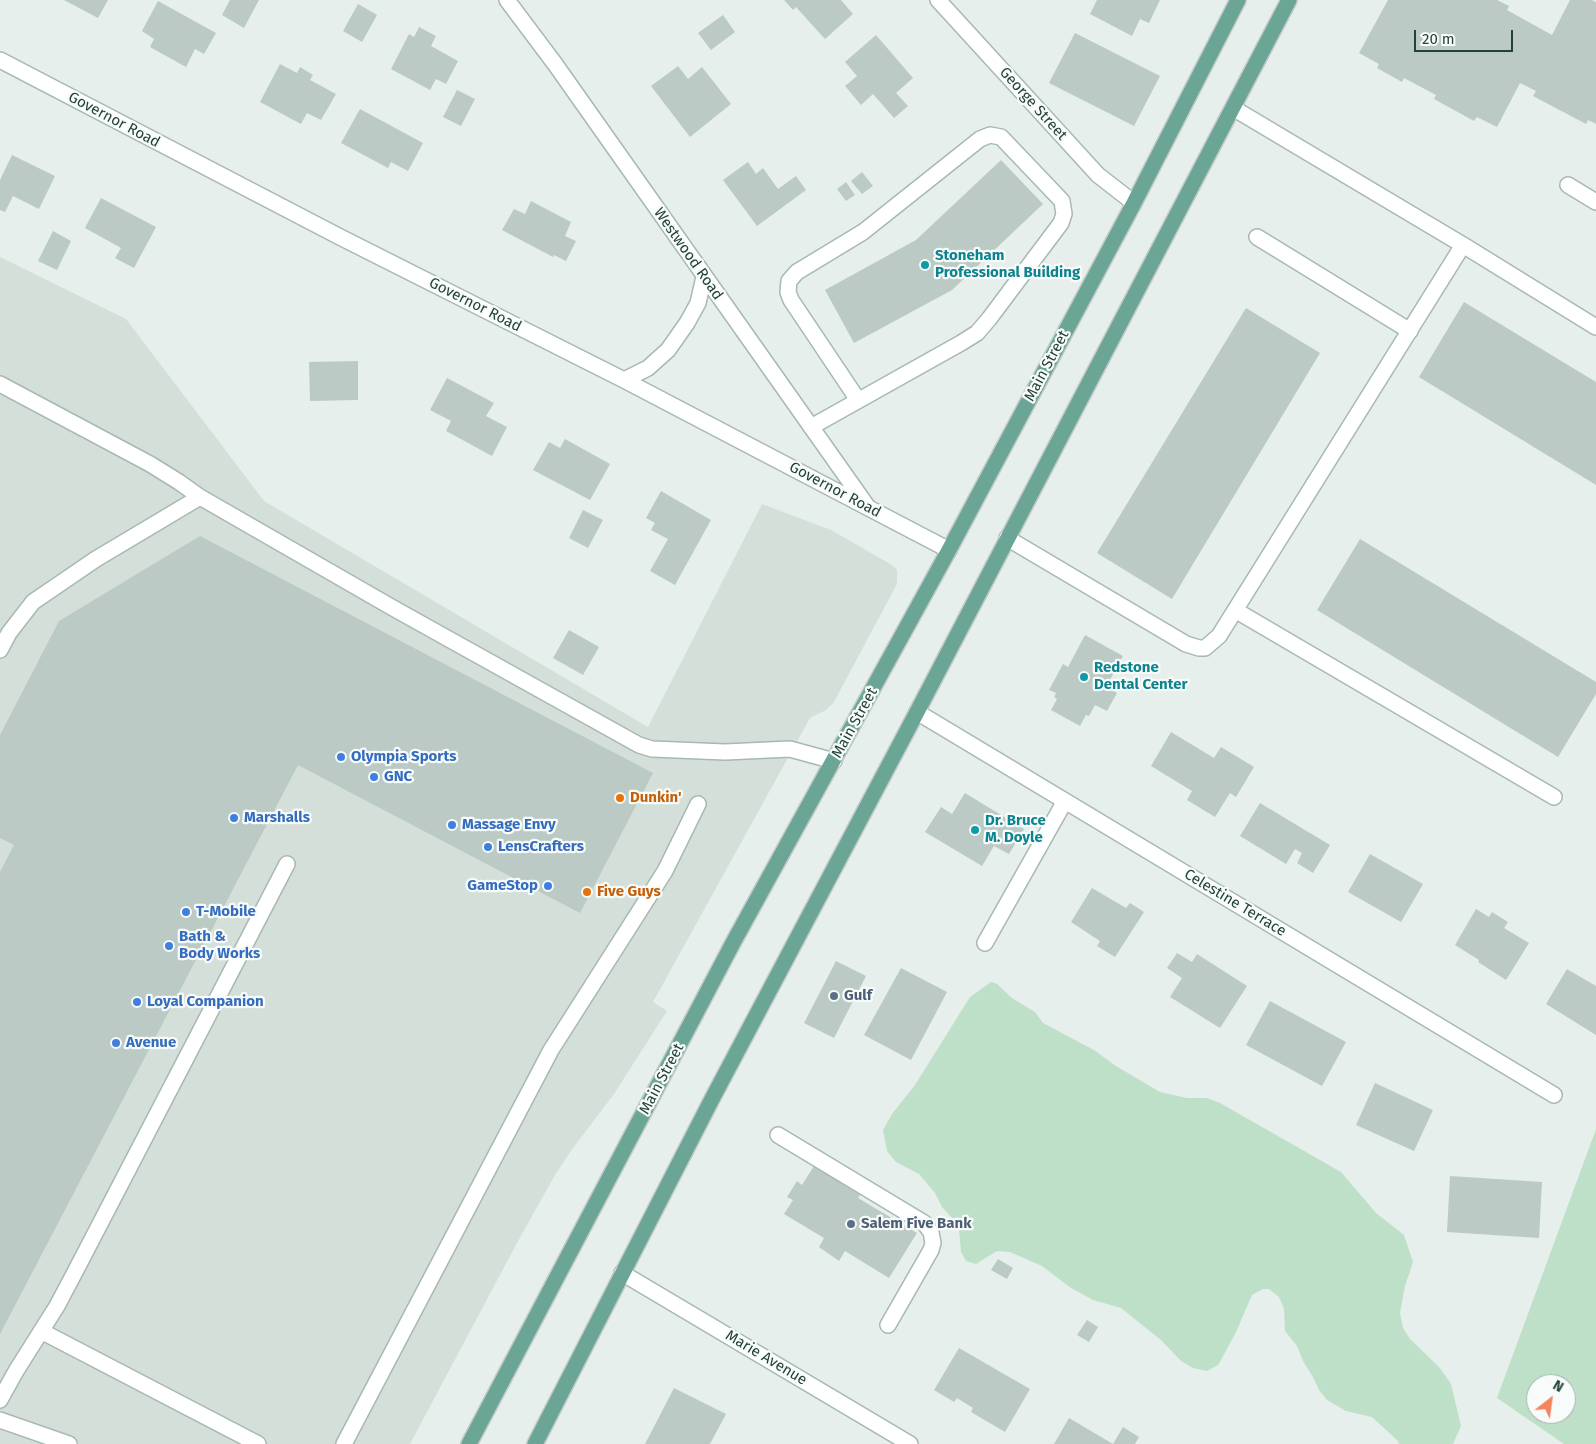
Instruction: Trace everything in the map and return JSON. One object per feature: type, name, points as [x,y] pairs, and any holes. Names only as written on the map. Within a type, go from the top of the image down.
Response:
[{"type":"main road","name":"Main Street","points":[[468,1444],[734,940],[949,550],[1134,203],[1238,0]]},
{"type":"main road","points":[[535,1444],[716,1090],[917,712],[1289,0]]},
{"type":"street","name":"Westwood Road","points":[[507,0],[869,508]]},
{"type":"street","name":"George Street","points":[[938,0],[1098,175],[1134,203]]},
{"type":"street","name":"Governor Road","points":[[0,60],[340,237],[624,380],[949,550]]},
{"type":"street","points":[[1233,108],[1464,245],[1596,327]]},
{"type":"street","points":[[811,427],[961,343],[977,332],[989,319],[1063,218],[1062,201],[1001,137],[990,135],[980,139],[863,232],[797,272],[789,281],[788,292],[791,300],[858,400]]},
{"type":"street","points":[[1568,185],[1596,202]]},
{"type":"street","points":[[1258,237],[1410,331]]},
{"type":"street","points":[[1007,538],[1192,646],[1199,648],[1209,646],[1219,636],[1464,245]]},
{"type":"street","points":[[624,380],[648,368],[668,350],[698,303],[704,277]]},
{"type":"street","points":[[0,384],[150,464],[200,497],[393,608],[639,745],[652,749],[725,752],[790,749],[834,761]]},
{"type":"street","points":[[0,650],[9,633],[33,602],[96,559],[200,497]]},
{"type":"street","points":[[1235,610],[1554,797]]},
{"type":"street","name":"Celestine Terrace","points":[[917,712],[1554,1095]]},
{"type":"street","points":[[985,943],[1065,801]]},
{"type":"street","points":[[344,1444],[551,1050],[665,871],[698,804]]},
{"type":"street","points":[[0,1400],[75,1272],[286,864]]},
{"type":"street","points":[[778,1135],[924,1224],[931,1232],[933,1239],[932,1247],[888,1326]]},
{"type":"street","name":"Marie Avenue","points":[[622,1273],[910,1444]]},
{"type":"street","points":[[41,1331],[258,1444]]},
{"type":"street","points":[[0,1420],[69,1444]]},
{"type":"shaded area","points":[[0,257],[126,319],[264,501],[648,727],[762,504],[831,530],[892,565],[897,570],[897,584],[834,702],[826,710],[810,718],[653,1002],[667,1011],[614,1094],[555,1175],[410,1444],[0,1444]]},
{"type":"green space","points":[[991,982],[997,984],[1012,998],[1035,1012],[1043,1023],[1094,1050],[1116,1066],[1160,1092],[1187,1098],[1207,1098],[1220,1103],[1341,1172],[1376,1213],[1404,1235],[1413,1262],[1405,1286],[1400,1313],[1403,1328],[1410,1339],[1440,1368],[1451,1384],[1461,1426],[1453,1444],[1399,1444],[1372,1417],[1346,1411],[1327,1400],[1319,1390],[1297,1346],[1285,1331],[1284,1309],[1279,1297],[1269,1289],[1263,1289],[1252,1295],[1221,1360],[1218,1365],[1207,1371],[1193,1368],[1181,1361],[1161,1340],[1121,1308],[1093,1300],[1071,1288],[1042,1266],[1010,1252],[997,1251],[976,1264],[966,1261],[961,1252],[959,1230],[955,1221],[942,1207],[935,1193],[919,1174],[896,1162],[887,1151],[883,1130],[892,1114],[915,1085],[970,997]]},
{"type":"green space","points":[[1596,1129],[1596,1444],[1564,1444],[1535,1424],[1576,1424],[1576,1374],[1526,1374],[1526,1418],[1497,1398]]},
{"type":"building","points":[[64,0],[108,0],[98,18]]},
{"type":"building","points":[[230,0],[259,0],[244,28],[222,15]]},
{"type":"building","points":[[784,0],[841,0],[853,14],[825,39],[796,7],[793,10]]},
{"type":"building","points":[[1097,0],[1160,0],[1149,23],[1140,19],[1132,36],[1090,14]]},
{"type":"building","points":[[1388,0],[1497,0],[1509,6],[1507,10],[1552,35],[1570,0],[1592,0],[1596,2],[1596,124],[1588,120],[1586,124],[1533,96],[1536,91],[1520,83],[1497,127],[1477,117],[1474,121],[1434,99],[1436,95],[1404,78],[1402,82],[1377,68],[1379,64],[1359,53]]},
{"type":"building","points":[[158,1],[216,33],[204,54],[195,49],[186,67],[150,47],[154,39],[142,31]]},
{"type":"building","points":[[358,4],[377,15],[362,42],[343,31]]},
{"type":"building","points":[[723,15],[735,32],[711,50],[698,33]]},
{"type":"building","points":[[419,27],[436,36],[431,46],[458,61],[446,84],[436,79],[430,90],[391,69],[409,34],[414,37]]},
{"type":"building","points":[[1075,33],[1160,76],[1134,126],[1049,83]]},
{"type":"building","points":[[876,35],[913,78],[896,93],[908,106],[894,118],[873,94],[861,105],[845,86],[857,76],[845,62]]},
{"type":"building","points":[[280,64],[297,73],[300,67],[313,75],[310,80],[336,94],[321,120],[307,113],[301,124],[260,102]]},
{"type":"building","points":[[678,66],[688,79],[702,67],[731,104],[690,137],[651,86]]},
{"type":"building","points":[[457,90],[475,99],[461,126],[443,117]]},
{"type":"building","points":[[360,109],[423,143],[408,171],[391,162],[388,168],[341,143]]},
{"type":"building","points":[[12,155],[55,176],[39,209],[13,196],[5,212],[0,210],[0,180]]},
{"type":"building","name":"Stoneham Professional Building","points":[[1001,160],[1043,204],[952,290],[854,343],[825,290],[916,240]]},
{"type":"building","points":[[748,162],[756,174],[763,168],[778,189],[796,176],[806,190],[757,226],[723,180]]},
{"type":"building","points":[[862,172],[873,186],[862,194],[851,181]]},
{"type":"building","points":[[846,182],[855,195],[846,201],[837,189]]},
{"type":"building","points":[[101,198],[156,227],[134,268],[115,258],[121,248],[85,228]]},
{"type":"building","points":[[531,201],[571,222],[565,236],[576,241],[566,261],[554,255],[553,257],[502,230],[514,209],[525,214]]},
{"type":"building","points":[[53,231],[71,241],[57,270],[38,261]]},
{"type":"building","points":[[1464,302],[1596,382],[1596,485],[1419,377]]},
{"type":"building","points":[[1246,308],[1320,353],[1172,599],[1097,553]]},
{"type":"building","points":[[358,361],[358,400],[310,401],[309,362]]},
{"type":"building","points":[[447,378],[494,403],[486,416],[507,427],[492,456],[446,431],[451,421],[430,410]]},
{"type":"building","points":[[565,439],[610,464],[590,500],[533,470],[549,442],[560,448]]},
{"type":"building","points":[[661,491],[711,520],[675,585],[650,571],[668,539],[651,530],[655,523],[646,518]]},
{"type":"building","points":[[583,510],[603,520],[588,548],[569,538]]},
{"type":"building","points":[[200,536],[653,773],[580,913],[298,765],[0,1334],[0,872],[14,845],[0,838],[0,735],[59,621]]},
{"type":"building","points":[[1360,539],[1596,682],[1596,694],[1558,757],[1317,610]]},
{"type":"building","points":[[569,630],[599,647],[583,675],[553,658]]},
{"type":"building","name":"Redstone Dental Center","points":[[1085,635],[1123,656],[1106,687],[1117,693],[1107,711],[1095,705],[1089,716],[1086,715],[1080,726],[1051,710],[1057,699],[1054,697],[1056,693],[1049,690],[1063,664],[1068,667]]},
{"type":"building","points":[[1171,732],[1214,758],[1221,747],[1254,767],[1236,797],[1230,793],[1215,817],[1187,800],[1192,791],[1151,766]]},
{"type":"building","name":"Dr. Bruce M. Doyle","points":[[965,793],[1024,829],[1009,854],[994,846],[982,866],[925,832],[941,807],[952,814]]},
{"type":"building","points":[[1260,803],[1330,845],[1313,873],[1297,863],[1302,853],[1295,849],[1286,864],[1240,836]]},
{"type":"building","points":[[1370,854],[1423,884],[1401,922],[1348,892]]},
{"type":"building","points":[[1092,888],[1126,908],[1130,903],[1144,912],[1115,957],[1097,946],[1100,941],[1071,922]]},
{"type":"building","points":[[1476,909],[1489,917],[1492,912],[1508,922],[1504,928],[1529,943],[1506,980],[1455,945]]},
{"type":"building","points":[[1177,953],[1192,962],[1197,954],[1247,986],[1220,1028],[1170,997],[1182,978],[1167,968]]},
{"type":"building","points":[[836,961],[866,976],[834,1038],[804,1023]]},
{"type":"building","points":[[901,968],[947,992],[911,1060],[864,1035]]},
{"type":"building","points":[[1567,969],[1596,986],[1596,1035],[1546,1004]]},
{"type":"building","points":[[1270,1001],[1346,1042],[1322,1086],[1246,1045]]},
{"type":"building","points":[[1375,1083],[1433,1110],[1414,1151],[1356,1125]]},
{"type":"building","name":"Salem Five Bank","points":[[814,1166],[860,1195],[858,1198],[917,1233],[889,1278],[845,1251],[839,1261],[819,1247],[824,1238],[784,1214],[793,1200],[787,1197],[797,1181],[802,1185]]},
{"type":"building","points":[[1450,1176],[1542,1182],[1539,1238],[1447,1232]]},
{"type":"building","points":[[998,1259],[1013,1268],[1007,1279],[991,1270]]},
{"type":"building","points":[[1087,1320],[1098,1327],[1089,1342],[1077,1335]]},
{"type":"building","points":[[959,1348],[1030,1389],[1005,1432],[971,1412],[973,1408],[957,1398],[954,1402],[934,1390]]},
{"type":"building","points":[[674,1388],[726,1414],[710,1444],[645,1444]]},
{"type":"building","points":[[1069,1418],[1113,1444],[1054,1444]]},
{"type":"building","points":[[1123,1427],[1139,1437],[1135,1444],[1113,1444]]},
{"type":"place","name":"Stoneham Professional Building","points":[[925,265]]},
{"type":"place","name":"Redstone Dental Center","points":[[1084,677]]},
{"type":"place","name":"Olympia Sports","points":[[341,757]]},
{"type":"place","name":"GNC","points":[[374,777]]},
{"type":"place","name":"Dunkin'","points":[[620,798]]},
{"type":"place","name":"Marshalls","points":[[234,818]]},
{"type":"place","name":"Massage Envy","points":[[452,825]]},
{"type":"place","name":"Dr. Bruce M. Doyle","points":[[975,830]]},
{"type":"place","name":"LensCrafters","points":[[488,847]]},
{"type":"place","name":"GameStop","points":[[548,886]]},
{"type":"place","name":"Five Guys","points":[[587,892]]},
{"type":"place","name":"T-Mobile","points":[[186,912]]},
{"type":"place","name":"Bath & Body Works","points":[[169,946]]},
{"type":"place","name":"Gulf","points":[[834,996]]},
{"type":"place","name":"Loyal Companion","points":[[137,1002]]},
{"type":"place","name":"Avenue","points":[[116,1043]]},
{"type":"place","name":"Salem Five Bank","points":[[851,1224]]}]
